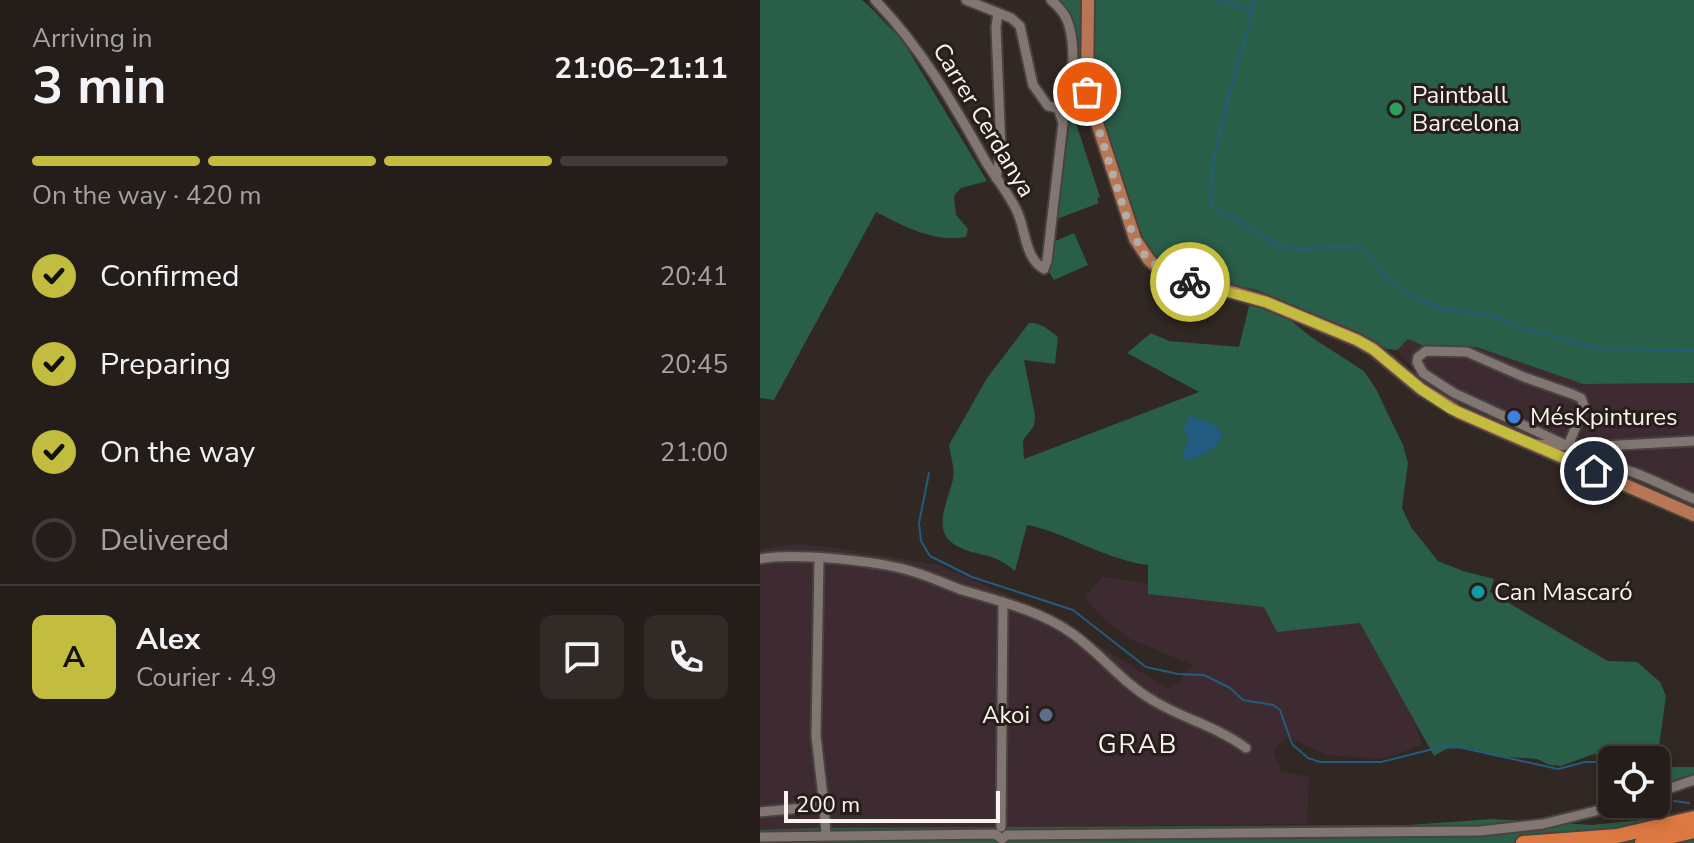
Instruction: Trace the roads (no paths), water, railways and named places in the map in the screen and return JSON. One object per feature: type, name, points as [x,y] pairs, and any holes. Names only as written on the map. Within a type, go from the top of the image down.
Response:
[{"type":"highway","points":[[1523,843],[1617,836],[1694,818]]},
{"type":"highway","points":[[1642,843],[1694,831]]},
{"type":"main road","points":[[1088,0],[1086,78],[1092,113],[1129,225],[1143,253],[1157,268],[1186,281],[1266,302],[1357,340],[1443,404],[1694,515]]},
{"type":"street","name":"Carrer Cerdanya","points":[[875,0],[924,58],[1018,213],[1032,257],[1044,269],[1063,123],[1061,104]]},
{"type":"street","points":[[966,0],[1011,18],[1020,26],[1033,85],[1048,106],[1061,104],[1069,90],[1071,75],[1071,33],[1063,13],[1051,0]]},
{"type":"street","points":[[996,178],[1001,150],[998,13]]},
{"type":"street","points":[[1071,75],[1086,78]]},
{"type":"street","points":[[1069,90],[1086,78]]},
{"type":"street","points":[[1570,447],[1454,393],[1423,373],[1417,362],[1418,357],[1426,351],[1467,352],[1581,398],[1584,406],[1570,441],[1576,463],[1605,463],[1625,469],[1694,499]]},
{"type":"street","points":[[1532,444],[1570,447],[1694,441]]},
{"type":"street","points":[[1618,445],[1612,458],[1625,469]]},
{"type":"street","points":[[760,559],[819,559],[900,568],[1003,602],[1071,632],[1139,692],[1228,735],[1246,748]]},
{"type":"street","points":[[819,559],[816,736],[826,835]]},
{"type":"street","points":[[1001,837],[1003,602]]},
{"type":"street","points":[[1670,788],[1694,780]]},
{"type":"street","points":[[760,812],[824,806]]},
{"type":"street","points":[[760,837],[1480,831],[1543,824],[1598,810]]},
{"type":"water","points":[[1190,416],[1213,424],[1222,434],[1217,445],[1208,452],[1185,459],[1182,455],[1189,440],[1184,428]]},
{"type":"waterway","points":[[1218,0],[1251,10]]},
{"type":"waterway","points":[[1254,0],[1215,152],[1211,205],[1214,208],[1282,246],[1364,249],[1393,283],[1412,296],[1443,310],[1491,315],[1513,325],[1596,348],[1694,351]]},
{"type":"waterway","points":[[929,473],[919,523],[921,541],[930,556],[972,577],[1073,610],[1146,667],[1178,674],[1204,675],[1230,688],[1243,700],[1273,705],[1280,710],[1292,744],[1308,758],[1320,762],[1381,762],[1449,745],[1558,769],[1585,762],[1598,763]]},
{"type":"waterway","points":[[1674,801],[1689,803]]},
{"type":"place","name":"Paintball Barcelona","points":[[1396,109]]},
{"type":"place","name":"MésKpintures","points":[[1514,417]]},
{"type":"place","name":"Can Mascaró","points":[[1478,592]]},
{"type":"place","name":"Akoi","points":[[1046,715]]},
{"type":"district","name":"GRAB","points":[[1138,744]]}]
